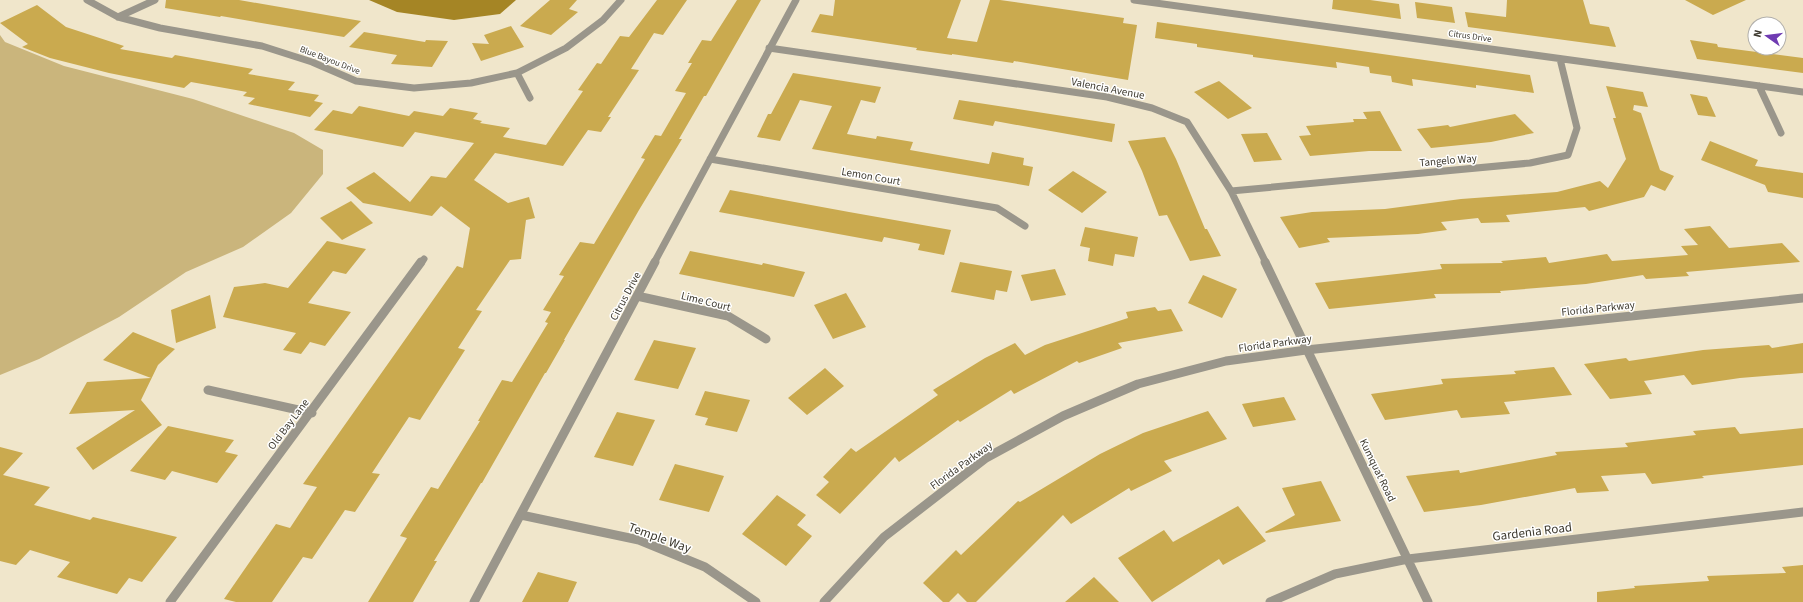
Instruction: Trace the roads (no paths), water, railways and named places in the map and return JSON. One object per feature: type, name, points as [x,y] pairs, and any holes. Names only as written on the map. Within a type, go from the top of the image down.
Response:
[{"type":"street","name":"Blue Bayou Drive","points":[[87,0],[118,17],[160,28],[262,46],[312,62],[356,80],[375,84],[414,88],[471,83],[517,73],[566,48],[603,20],[621,0]]},
{"type":"street","points":[[118,17],[155,0]]},
{"type":"street","name":"Citrus Drive","points":[[474,602],[796,0]]},
{"type":"street","name":"Citrus Drive","points":[[1134,0],[1803,92]]},
{"type":"street","name":"Valencia Avenue","points":[[769,48],[1107,97],[1152,108],[1187,122],[1230,191],[1306,350]]},
{"type":"street","name":"Tangelo Way","points":[[1230,191],[1530,163],[1568,155],[1576,128],[1560,59]]},
{"type":"street","points":[[517,73],[530,98]]},
{"type":"street","points":[[1759,86],[1781,133]]},
{"type":"street","name":"Lemon Court","points":[[710,159],[997,208],[1025,226]]},
{"type":"street","name":"Old Bay Lane","points":[[170,602],[312,413],[424,259]]},
{"type":"street","name":"Lime Court","points":[[637,296],[728,316],[766,339]]},
{"type":"street","name":"Florida Parkway","points":[[824,602],[890,532],[986,458],[1063,416],[1138,384],[1226,361],[1306,350],[1803,298]]},
{"type":"street","name":"Kumquat Road","points":[[1306,350],[1428,602]]},
{"type":"street","points":[[208,390],[312,413]]},
{"type":"street","name":"Gardenia Road","points":[[1270,602],[1334,574],[1408,559],[1803,512]]},
{"type":"street","name":"Temple Way","points":[[521,515],[639,540],[705,567],[756,602]]}]
